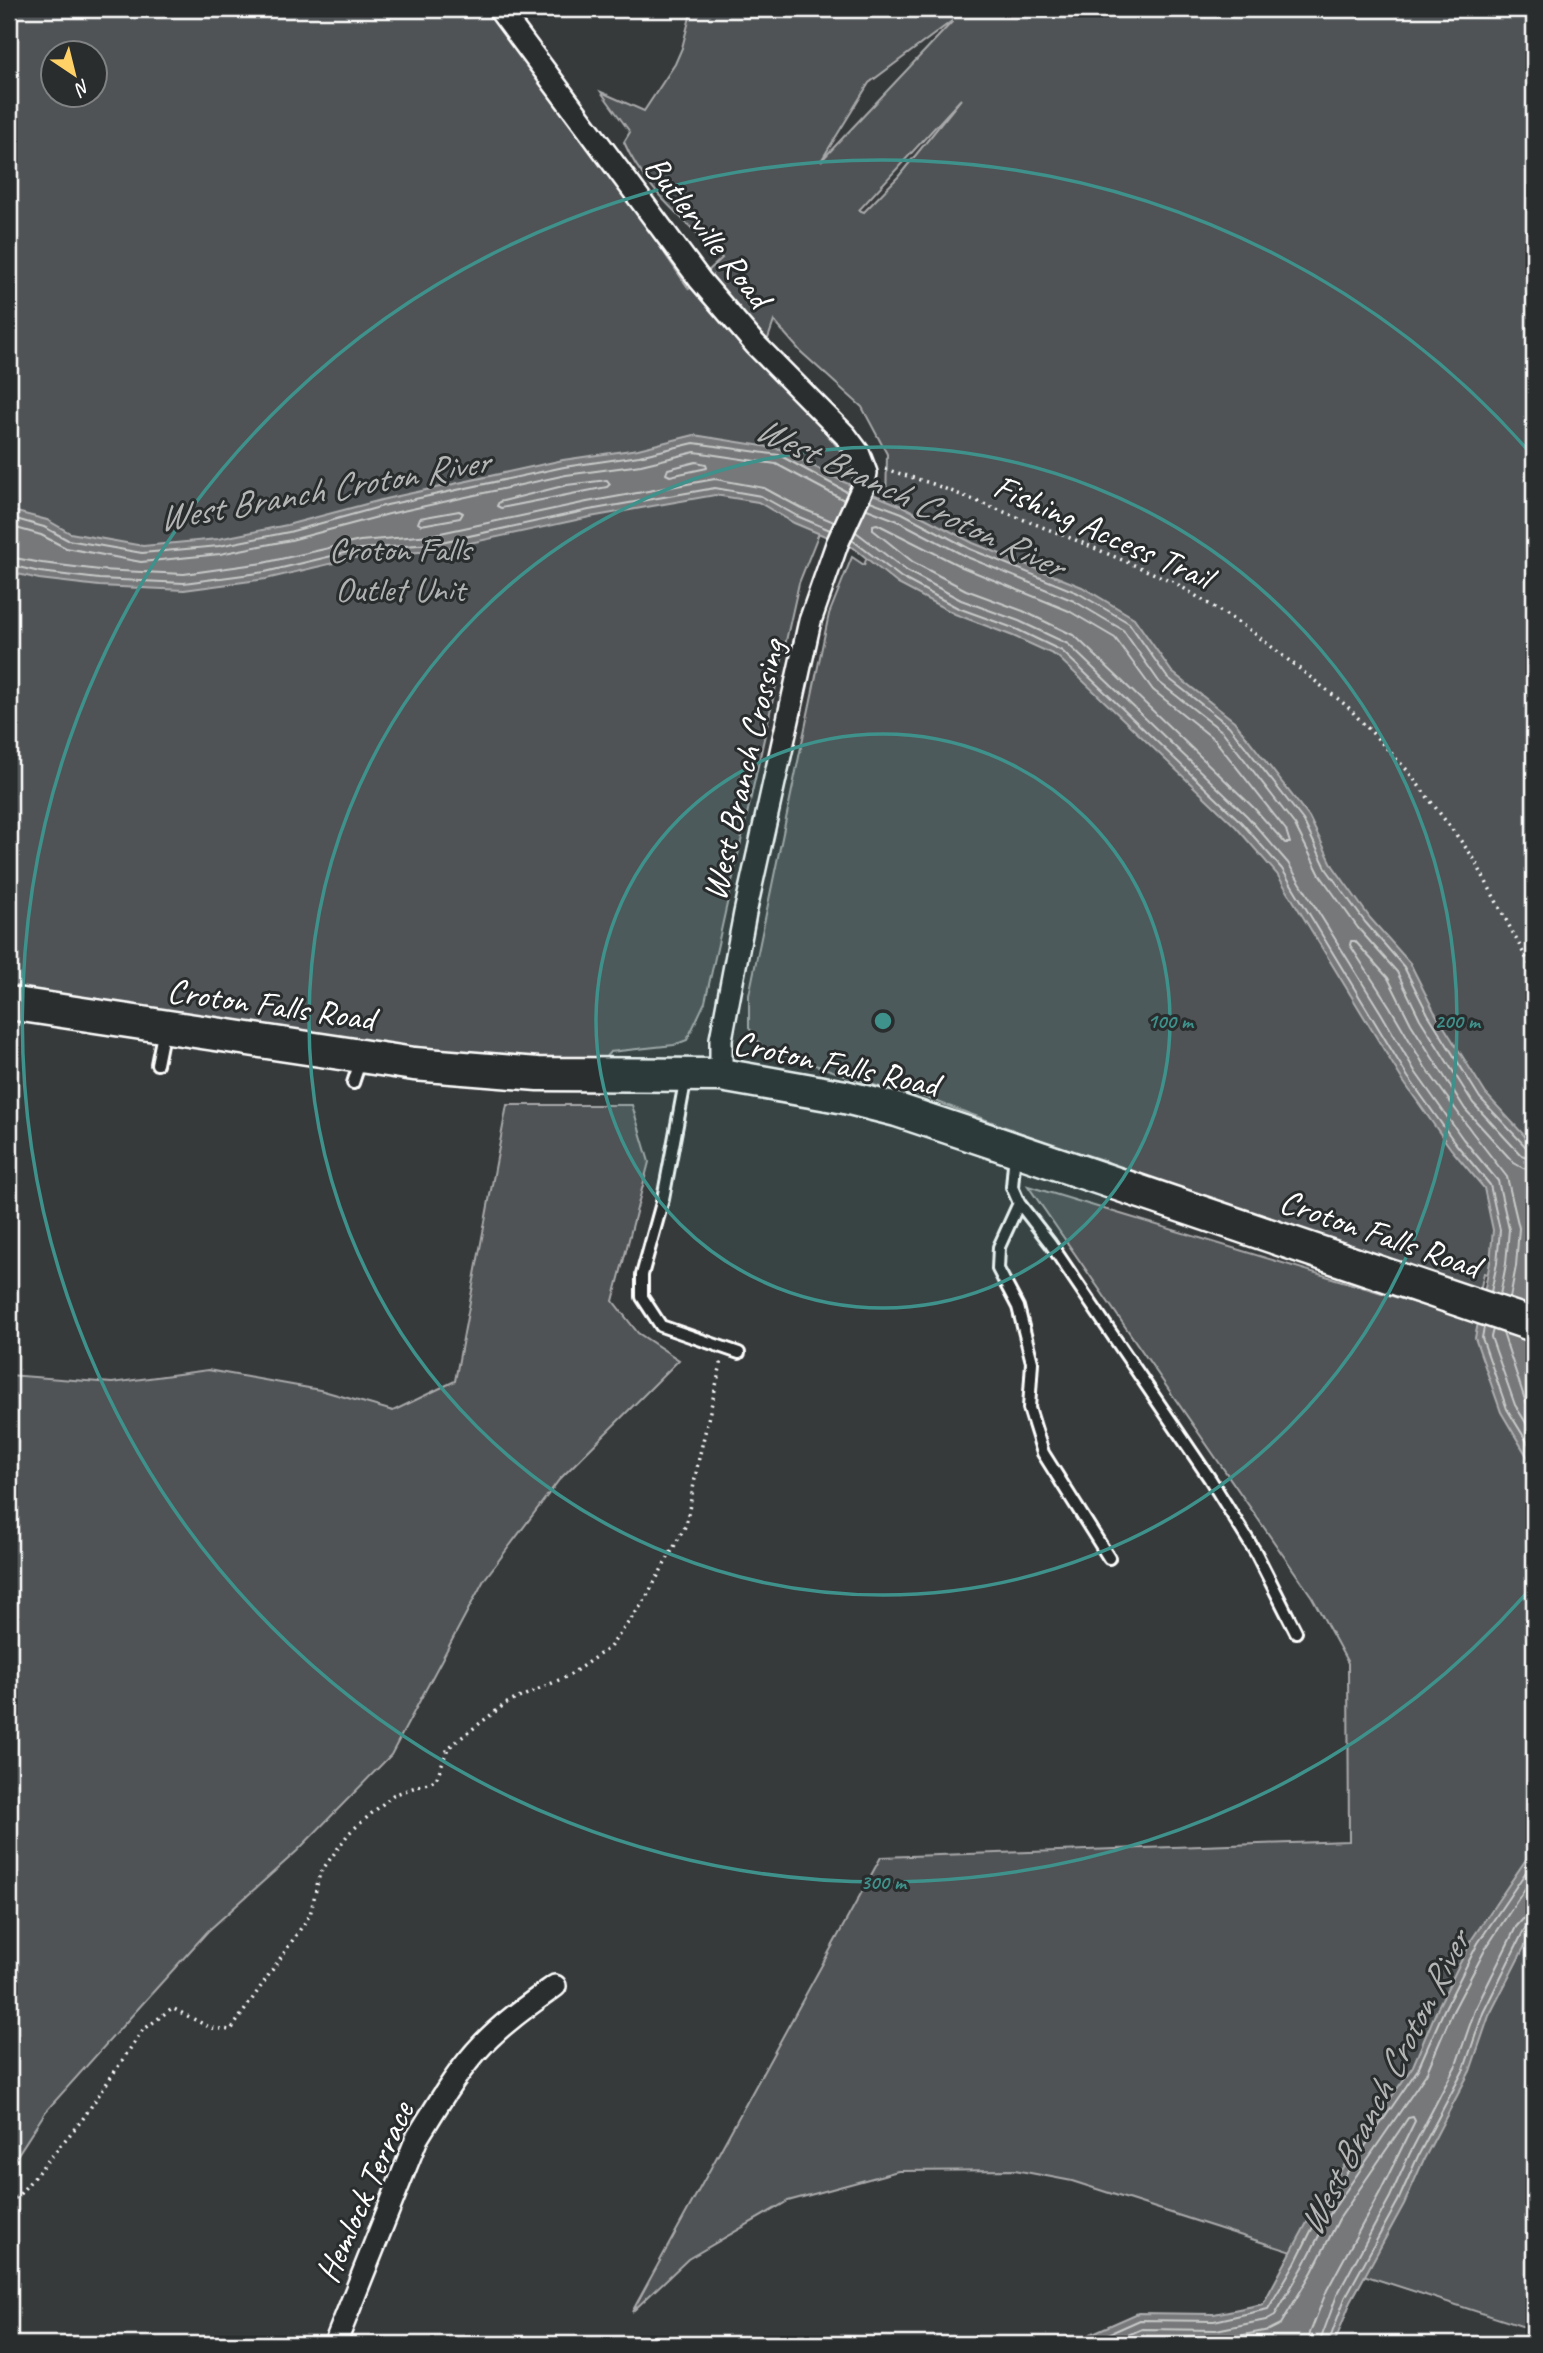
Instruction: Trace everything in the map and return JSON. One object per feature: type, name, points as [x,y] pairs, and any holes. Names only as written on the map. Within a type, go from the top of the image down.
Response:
[{"type":"street","name":"Butlerville Road","points":[[499,9],[700,280],[755,344],[846,436],[863,462]]},
{"type":"street","name":"West Branch Crossing","points":[[721,1074],[721,1039],[745,913],[810,621],[837,544],[863,487],[866,473],[863,462]]},
{"type":"street","name":"Croton Falls Road","points":[[9,1003],[164,1028],[205,1031],[358,1070],[414,1064],[538,1074],[721,1074],[845,1097],[897,1110],[1003,1145],[1534,1325]]},
{"type":"street","name":"Hemlock Terrace","points":[[335,2344],[408,2160],[433,2111],[457,2075],[482,2045],[555,1986]]},
{"type":"lane","points":[[157,1064],[164,1028]]},
{"type":"lane","points":[[686,1074],[663,1199],[642,1275],[642,1297],[661,1326],[739,1353]]},
{"type":"lane","points":[[1003,1145],[1012,1187],[1019,1203],[1050,1243],[1210,1479],[1256,1553],[1296,1632]]},
{"type":"lane","points":[[1019,1203],[999,1247],[998,1269],[1018,1307],[1032,1362],[1029,1408],[1043,1453],[1109,1558]]},
{"type":"path","name":"Fishing Access Trail","points":[[863,462],[933,484],[1073,538],[1161,577],[1250,629],[1347,706],[1407,769],[1473,857],[1534,973]]},
{"type":"path","points":[[9,2203],[18,2196],[82,2120],[142,2031],[172,2008],[211,2028],[231,2030],[310,1915],[320,1873],[349,1833],[393,1795],[436,1780],[448,1748],[505,1704],[568,1676],[611,1647],[643,1603],[686,1525],[724,1348]]},
{"type":"green space","name":"Croton Falls Outlet Unit","points":[[9,9],[488,9],[585,137],[689,289],[722,258],[651,186],[624,142],[630,132],[601,92],[644,111],[675,64],[692,9],[1534,9],[1534,1288],[1484,1273],[1479,1295],[1134,1176],[1106,1161],[1054,1145],[916,1094],[912,1098],[762,1047],[749,1028],[749,995],[829,614],[852,557],[864,565],[886,507],[887,454],[862,407],[801,352],[774,321],[759,365],[826,433],[856,476],[834,472],[836,490],[799,583],[705,1002],[687,1040],[674,1045],[610,1052],[604,1059],[544,1061],[443,1053],[9,987]],"holes":[[[952,22],[821,161],[869,83]],[[961,99],[898,177],[864,212],[859,210]]]},
{"type":"green space","points":[[507,1105],[632,1105],[649,1162],[613,1301],[638,1333],[679,1360],[559,1480],[484,1580],[391,1755],[297,1851],[208,1931],[46,2111],[9,2168],[9,1375],[112,1383],[208,1370],[320,1390],[393,1411],[455,1381]]},
{"type":"green space","points":[[1028,1186],[1534,1339],[1534,2330],[1072,2181],[1015,2170],[898,2171],[788,2201],[688,2259],[632,2312],[881,1857],[1349,1841],[1348,1663],[1312,1597]]},
{"type":"water","points":[[694,435],[781,449],[973,543],[1082,587],[1134,618],[1172,672],[1234,721],[1309,817],[1333,866],[1370,918],[1410,963],[1434,1011],[1486,1094],[1534,1146],[1534,1468],[1501,1412],[1475,1338],[1490,1262],[1493,1230],[1484,1188],[1451,1149],[1403,1081],[1277,874],[1236,827],[1057,656],[955,614],[898,584],[854,548],[794,523],[758,502],[715,495],[590,517],[433,551],[363,556],[266,579],[184,590],[99,586],[39,579],[9,572],[9,510],[47,520],[70,533],[143,546],[218,539],[563,460],[638,449]]},
{"type":"water","points":[[1534,1843],[1534,1928],[1489,2016],[1470,2071],[1404,2204],[1351,2301],[1334,2344],[1068,2344],[1138,2313],[1214,2314],[1263,2304],[1316,2206],[1413,2066],[1438,2007],[1472,1939],[1529,1855]]},
{"type":"water label","name":"West Branch Croton River","points":[[323,489]]},
{"type":"water label","name":"West Branch Croton River","points":[[910,496]]},
{"type":"water label","name":"West Branch Croton River","points":[[1383,2083]]}]
